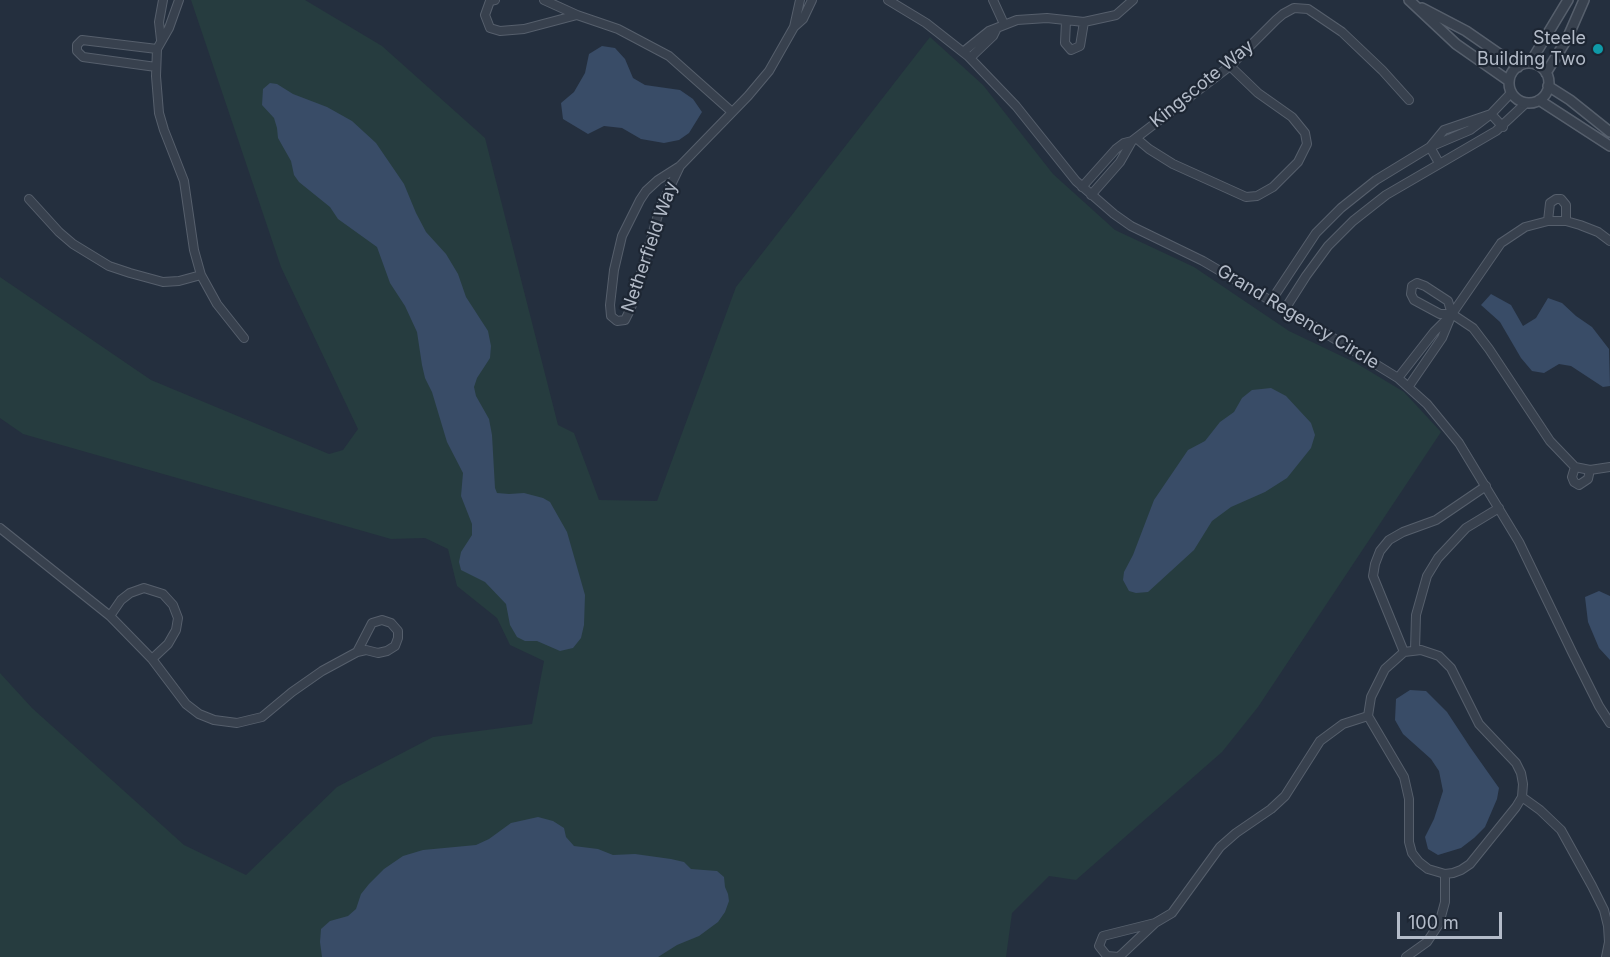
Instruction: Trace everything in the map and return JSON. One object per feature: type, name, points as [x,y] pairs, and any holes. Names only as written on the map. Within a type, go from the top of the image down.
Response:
[{"type":"street","points":[[161,40],[159,22],[163,0]]},
{"type":"street","points":[[179,0],[169,28],[158,49],[156,91],[159,113],[184,181],[194,250],[201,275],[217,304],[244,338]]},
{"type":"street","points":[[495,0],[490,2],[485,15],[490,28],[500,31],[524,29],[577,15]]},
{"type":"street","points":[[544,0],[577,15],[618,29],[669,56],[732,112]]},
{"type":"street","name":"Netherfield Way","points":[[680,166],[657,218],[631,309],[625,320],[617,321],[611,316],[610,305],[614,270],[622,236],[632,215],[646,191],[680,166],[769,71],[794,27],[801,0]]},
{"type":"street","name":"Netherfield Way","points":[[794,27],[803,19],[812,0]]},
{"type":"street","name":"Grand Regency Circle","points":[[888,0],[926,23],[966,55],[1016,106],[1082,187],[1114,214],[1131,226],[1203,261],[1285,309],[1398,378],[1428,404],[1459,443],[1519,542],[1578,664],[1610,723]]},
{"type":"street","points":[[993,0],[1004,24]]},
{"type":"street","points":[[966,55],[981,36],[1004,24],[1030,18],[1084,22],[1116,15],[1133,0]]},
{"type":"street","points":[[1409,0],[1466,31],[1518,66]]},
{"type":"street","points":[[1409,0],[1456,44],[1509,81]]},
{"type":"street","points":[[1530,63],[1568,0]]},
{"type":"street","points":[[1546,74],[1567,39],[1584,0]]},
{"type":"street","name":"Kingscote Way","points":[[1082,187],[1116,149],[1134,139],[1230,66],[1283,14],[1294,9],[1308,9],[1342,32],[1382,70],[1409,100]]},
{"type":"street","points":[[1066,21],[1065,43],[1071,50],[1080,46],[1084,22]]},
{"type":"street","points":[[156,67],[82,57],[77,51],[77,45],[82,40],[158,49]]},
{"type":"street","points":[[1530,63],[1539,66],[1546,74],[1548,86],[1545,94],[1539,100],[1526,103],[1517,100],[1511,93],[1509,81],[1510,75],[1518,66],[1530,63]]},
{"type":"street","points":[[1134,139],[1173,164],[1246,197],[1257,196],[1273,187],[1298,162],[1307,144],[1305,133],[1292,117],[1258,93],[1230,66]]},
{"type":"street","points":[[1548,86],[1570,100],[1610,132]]},
{"type":"street","points":[[1271,301],[1316,233],[1341,208],[1376,180],[1430,147],[1470,130],[1491,114],[1511,93]]},
{"type":"street","points":[[1539,100],[1610,146]]},
{"type":"street","points":[[1285,309],[1322,254],[1353,221],[1386,195],[1503,127],[1526,103]]},
{"type":"street","points":[[1491,114],[1503,127]]},
{"type":"street","name":"Kingscote Way","points":[[1091,195],[1120,162],[1134,139]]},
{"type":"street","points":[[1430,147],[1439,164]]},
{"type":"street","points":[[29,199],[73,244],[109,266],[163,282],[179,281],[201,275]]},
{"type":"street","points":[[1548,221],[1550,203],[1556,199],[1566,205],[1566,221]]},
{"type":"street","points":[[1398,378],[1434,332],[1452,314],[1501,243],[1525,227],[1548,221],[1566,221],[1599,232],[1610,241]]},
{"type":"street","points":[[1409,386],[1442,338],[1452,314],[1448,301],[1418,283],[1412,286],[1411,294],[1414,300],[1440,314],[1452,314],[1473,328],[1550,441],[1575,467],[1590,470],[1610,466]]},
{"type":"street","points":[[1575,467],[1572,477],[1579,485],[1588,479],[1590,470]]},
{"type":"street","points":[[1404,652],[1373,576],[1380,550],[1389,540],[1403,532],[1436,520],[1486,486]]},
{"type":"street","points":[[1415,650],[1416,615],[1427,576],[1438,558],[1466,528],[1499,508]]},
{"type":"street","points":[[0,528],[110,616],[152,659],[176,692],[199,714],[214,720],[237,723],[262,717],[322,671],[357,652],[387,651],[395,646],[398,631],[392,623],[382,620],[372,623],[357,652]]},
{"type":"street","points":[[110,616],[121,600],[130,593],[144,588],[163,594],[173,605],[178,618],[176,630],[168,644],[152,659]]},
{"type":"street","points":[[1415,650],[1430,652],[1439,656],[1451,668],[1479,723],[1516,763],[1521,773],[1522,797],[1470,864],[1461,870],[1445,874],[1428,869],[1412,853],[1409,842],[1408,799],[1404,777],[1368,716],[1371,697],[1379,678],[1392,661],[1404,652],[1415,650]]},
{"type":"street","points":[[1155,923],[1102,936],[1099,946],[1107,956],[1119,957],[1155,923],[1172,913],[1182,903],[1227,840],[1279,803],[1291,788],[1314,749],[1327,735],[1343,724],[1368,716]]},
{"type":"street","points":[[1522,797],[1561,830],[1592,886],[1604,910],[1608,926],[1609,942],[1606,957]]},
{"type":"street","points":[[1406,957],[1427,942],[1439,924],[1445,902],[1445,874]]},
{"type":"green space","points":[[191,0],[305,0],[382,46],[485,138],[558,425],[574,433],[599,500],[657,501],[736,287],[930,37],[983,85],[1053,174],[1115,230],[1194,267],[1289,331],[1356,363],[1404,392],[1441,432],[1258,707],[1222,752],[1076,880],[1049,876],[1012,913],[1006,957],[0,957],[0,673],[32,708],[184,845],[246,875],[337,787],[433,737],[532,724],[544,661],[510,645],[497,618],[457,586],[448,549],[425,538],[391,539],[23,434],[0,418],[0,277],[151,380],[329,454],[343,450],[358,429],[281,267]]},
{"type":"water","points":[[602,46],[615,48],[625,59],[633,78],[645,85],[680,90],[693,99],[702,112],[689,133],[679,140],[664,143],[641,139],[622,128],[604,126],[588,134],[563,119],[561,103],[574,92],[585,73],[589,54]]},
{"type":"water","points":[[270,83],[327,107],[352,121],[376,143],[404,184],[426,232],[446,254],[458,274],[466,297],[488,331],[491,346],[490,358],[474,387],[476,396],[489,419],[497,493],[524,493],[543,498],[550,502],[567,532],[585,595],[584,625],[581,638],[573,648],[560,651],[537,641],[525,641],[517,637],[510,625],[506,604],[485,582],[461,570],[459,562],[461,552],[472,535],[472,524],[461,496],[463,473],[447,442],[432,392],[425,378],[417,332],[405,306],[390,283],[377,247],[338,219],[330,207],[299,182],[294,175],[291,161],[278,138],[274,118],[262,105],[263,89]]},
{"type":"water","points":[[1491,294],[1511,305],[1523,326],[1536,318],[1548,298],[1562,303],[1592,327],[1609,349],[1610,386],[1603,387],[1571,366],[1559,364],[1544,373],[1532,371],[1521,358],[1500,322],[1481,305]]},
{"type":"water","points":[[1271,388],[1286,396],[1311,423],[1315,435],[1311,448],[1287,478],[1265,492],[1231,507],[1212,521],[1194,550],[1148,592],[1129,591],[1123,580],[1124,572],[1154,500],[1188,450],[1205,441],[1220,422],[1234,412],[1242,398],[1252,390]]},
{"type":"water","points":[[1599,591],[1610,596],[1610,660],[1599,648],[1588,622],[1585,597]]},
{"type":"water","points":[[1410,690],[1426,691],[1447,712],[1499,788],[1497,799],[1485,827],[1461,848],[1438,855],[1428,849],[1425,837],[1434,819],[1443,791],[1439,771],[1431,759],[1403,734],[1395,720],[1396,699]]},
{"type":"water","points":[[538,817],[553,821],[564,828],[566,837],[574,846],[598,849],[613,855],[635,854],[671,859],[684,862],[691,869],[717,871],[724,877],[728,894],[729,901],[725,912],[718,922],[699,936],[677,945],[658,957],[322,957],[321,929],[330,921],[348,916],[356,909],[361,894],[369,884],[384,869],[403,856],[423,850],[476,845],[489,839],[511,823]]},
{"type":"place","name":"Steele Building Two","points":[[1598,49]]}]
